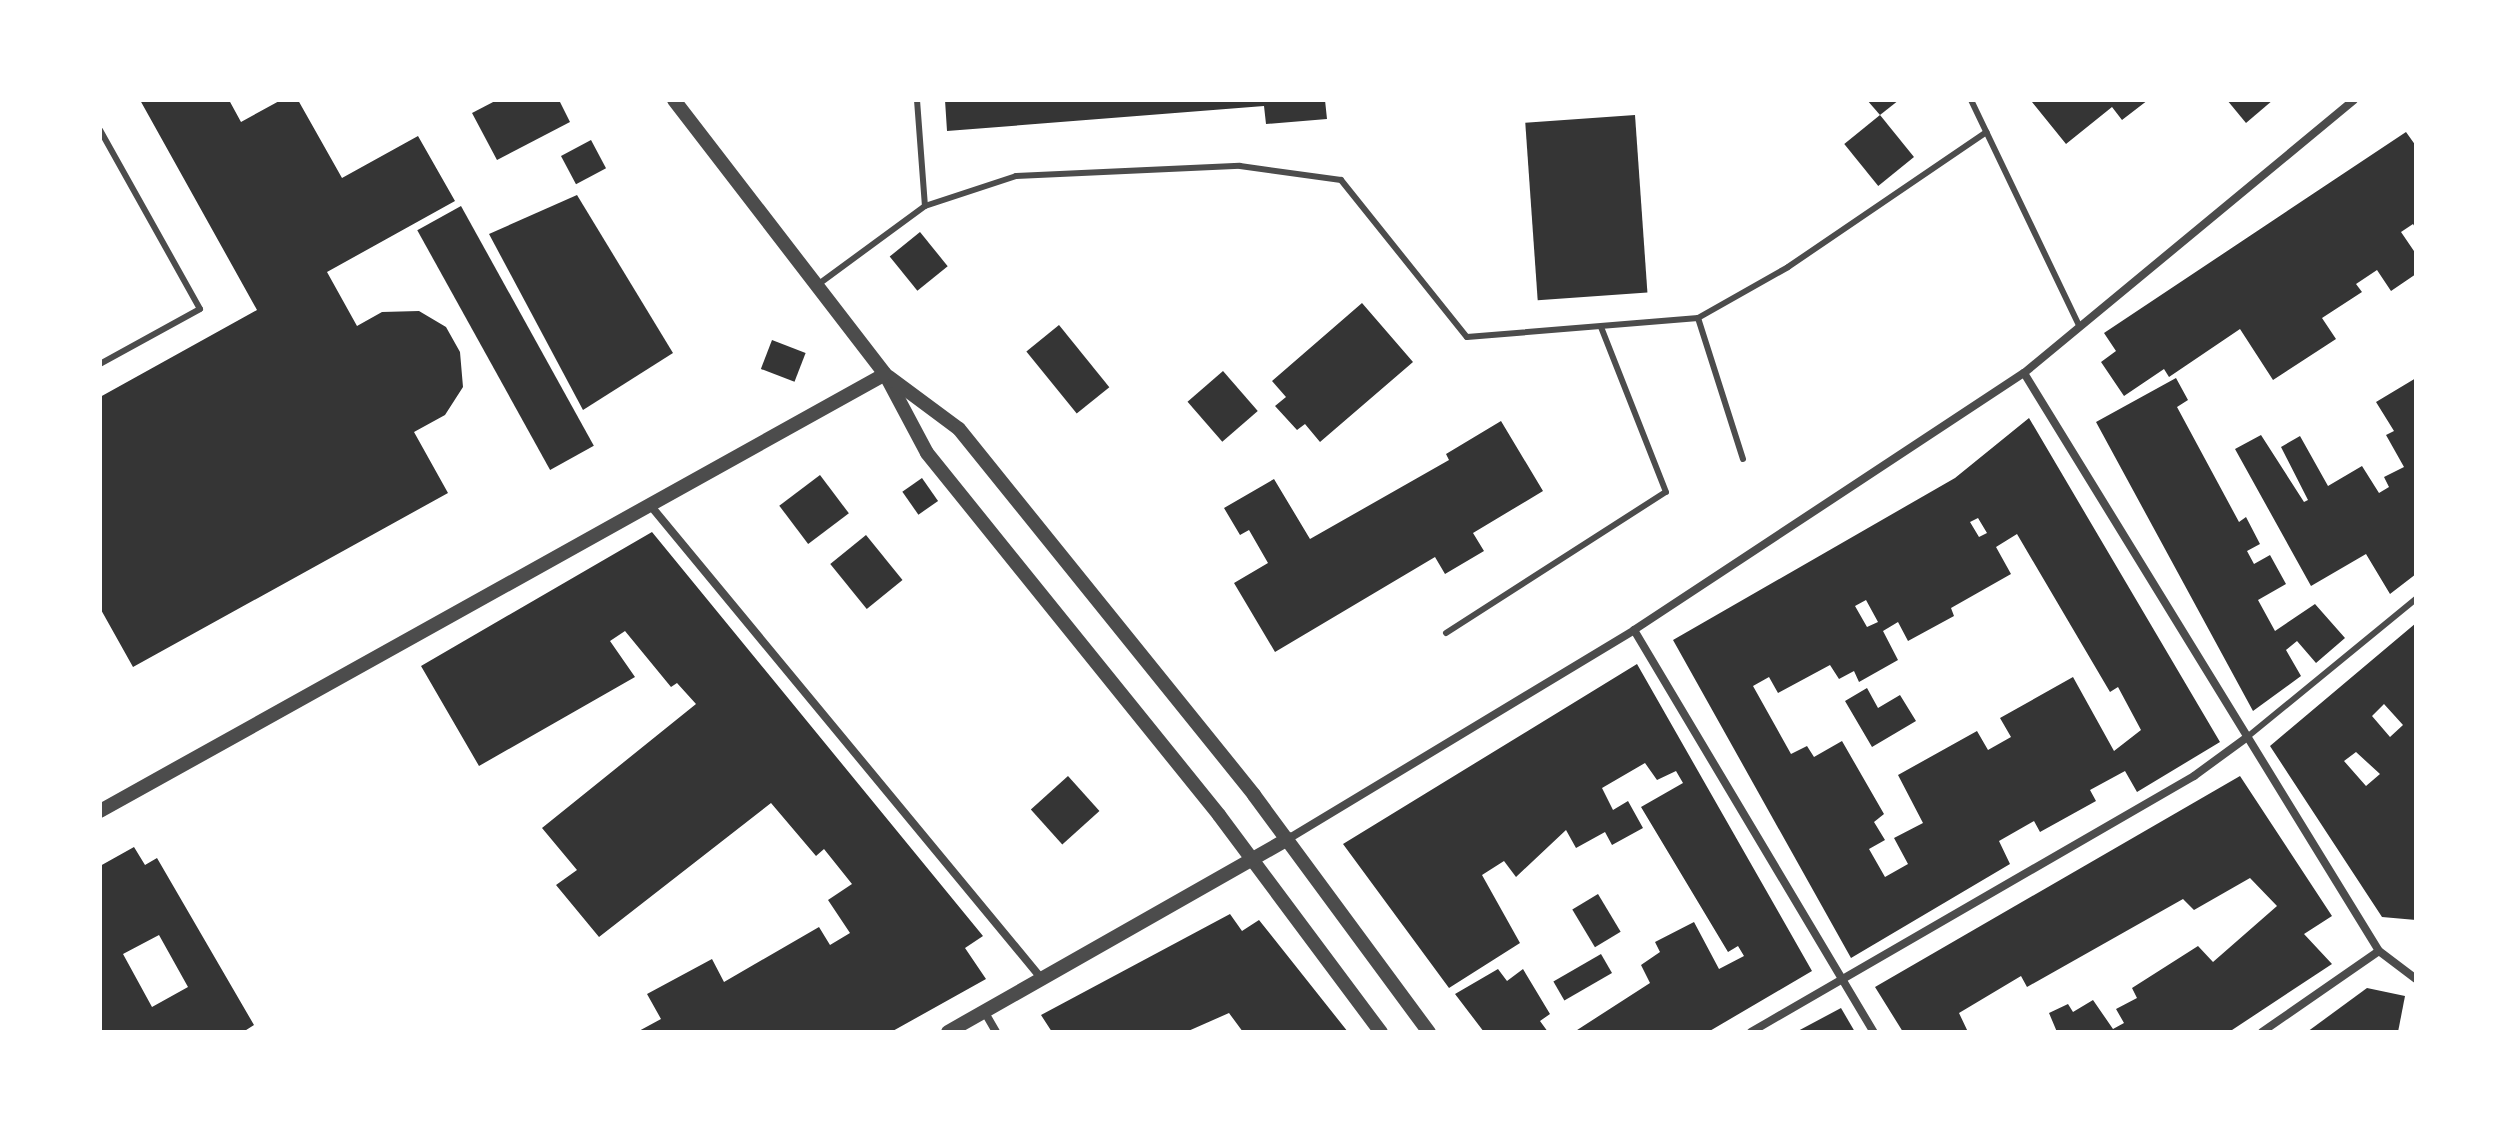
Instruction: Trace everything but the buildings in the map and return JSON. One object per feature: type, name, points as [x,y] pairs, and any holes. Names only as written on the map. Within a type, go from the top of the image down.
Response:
[{"type":"street","points":[[674,100],[885,374],[927,453],[1252,859],[1381,1032]]},
{"type":"street","points":[[948,1032],[1288,839],[1634,630],[2024,373],[2082,330],[2354,100]]},
{"type":"street","points":[[2024,373],[2379,951],[2416,979]]},
{"type":"street","points":[[100,811],[885,374]]},
{"type":"street","points":[[885,374],[959,429],[1288,839],[1429,1032]]},
{"type":"street","points":[[650,505],[1042,979]]},
{"type":"street","points":[[1634,630],[1874,1032]]},
{"type":"street","points":[[1751,1032],[2194,776],[2246,738]]},
{"type":"street","points":[[2262,1032],[2379,951]]},
{"type":"street","points":[[984,1011],[996,1032]]},
{"type":"lane","points":[[917,100],[925,206]]},
{"type":"lane","points":[[1971,100],[2082,330]]},
{"type":"lane","points":[[100,130],[200,309],[100,364]]},
{"type":"lane","points":[[816,286],[925,206],[1016,176],[1240,166],[1341,180],[1467,337],[1698,318],[1788,267],[1987,132]]},
{"type":"lane","points":[[1698,318],[1743,459]]},
{"type":"lane","points":[[1446,633],[1666,492],[1601,327]]},
{"type":"lane","points":[[2246,738],[2416,599]]}]
